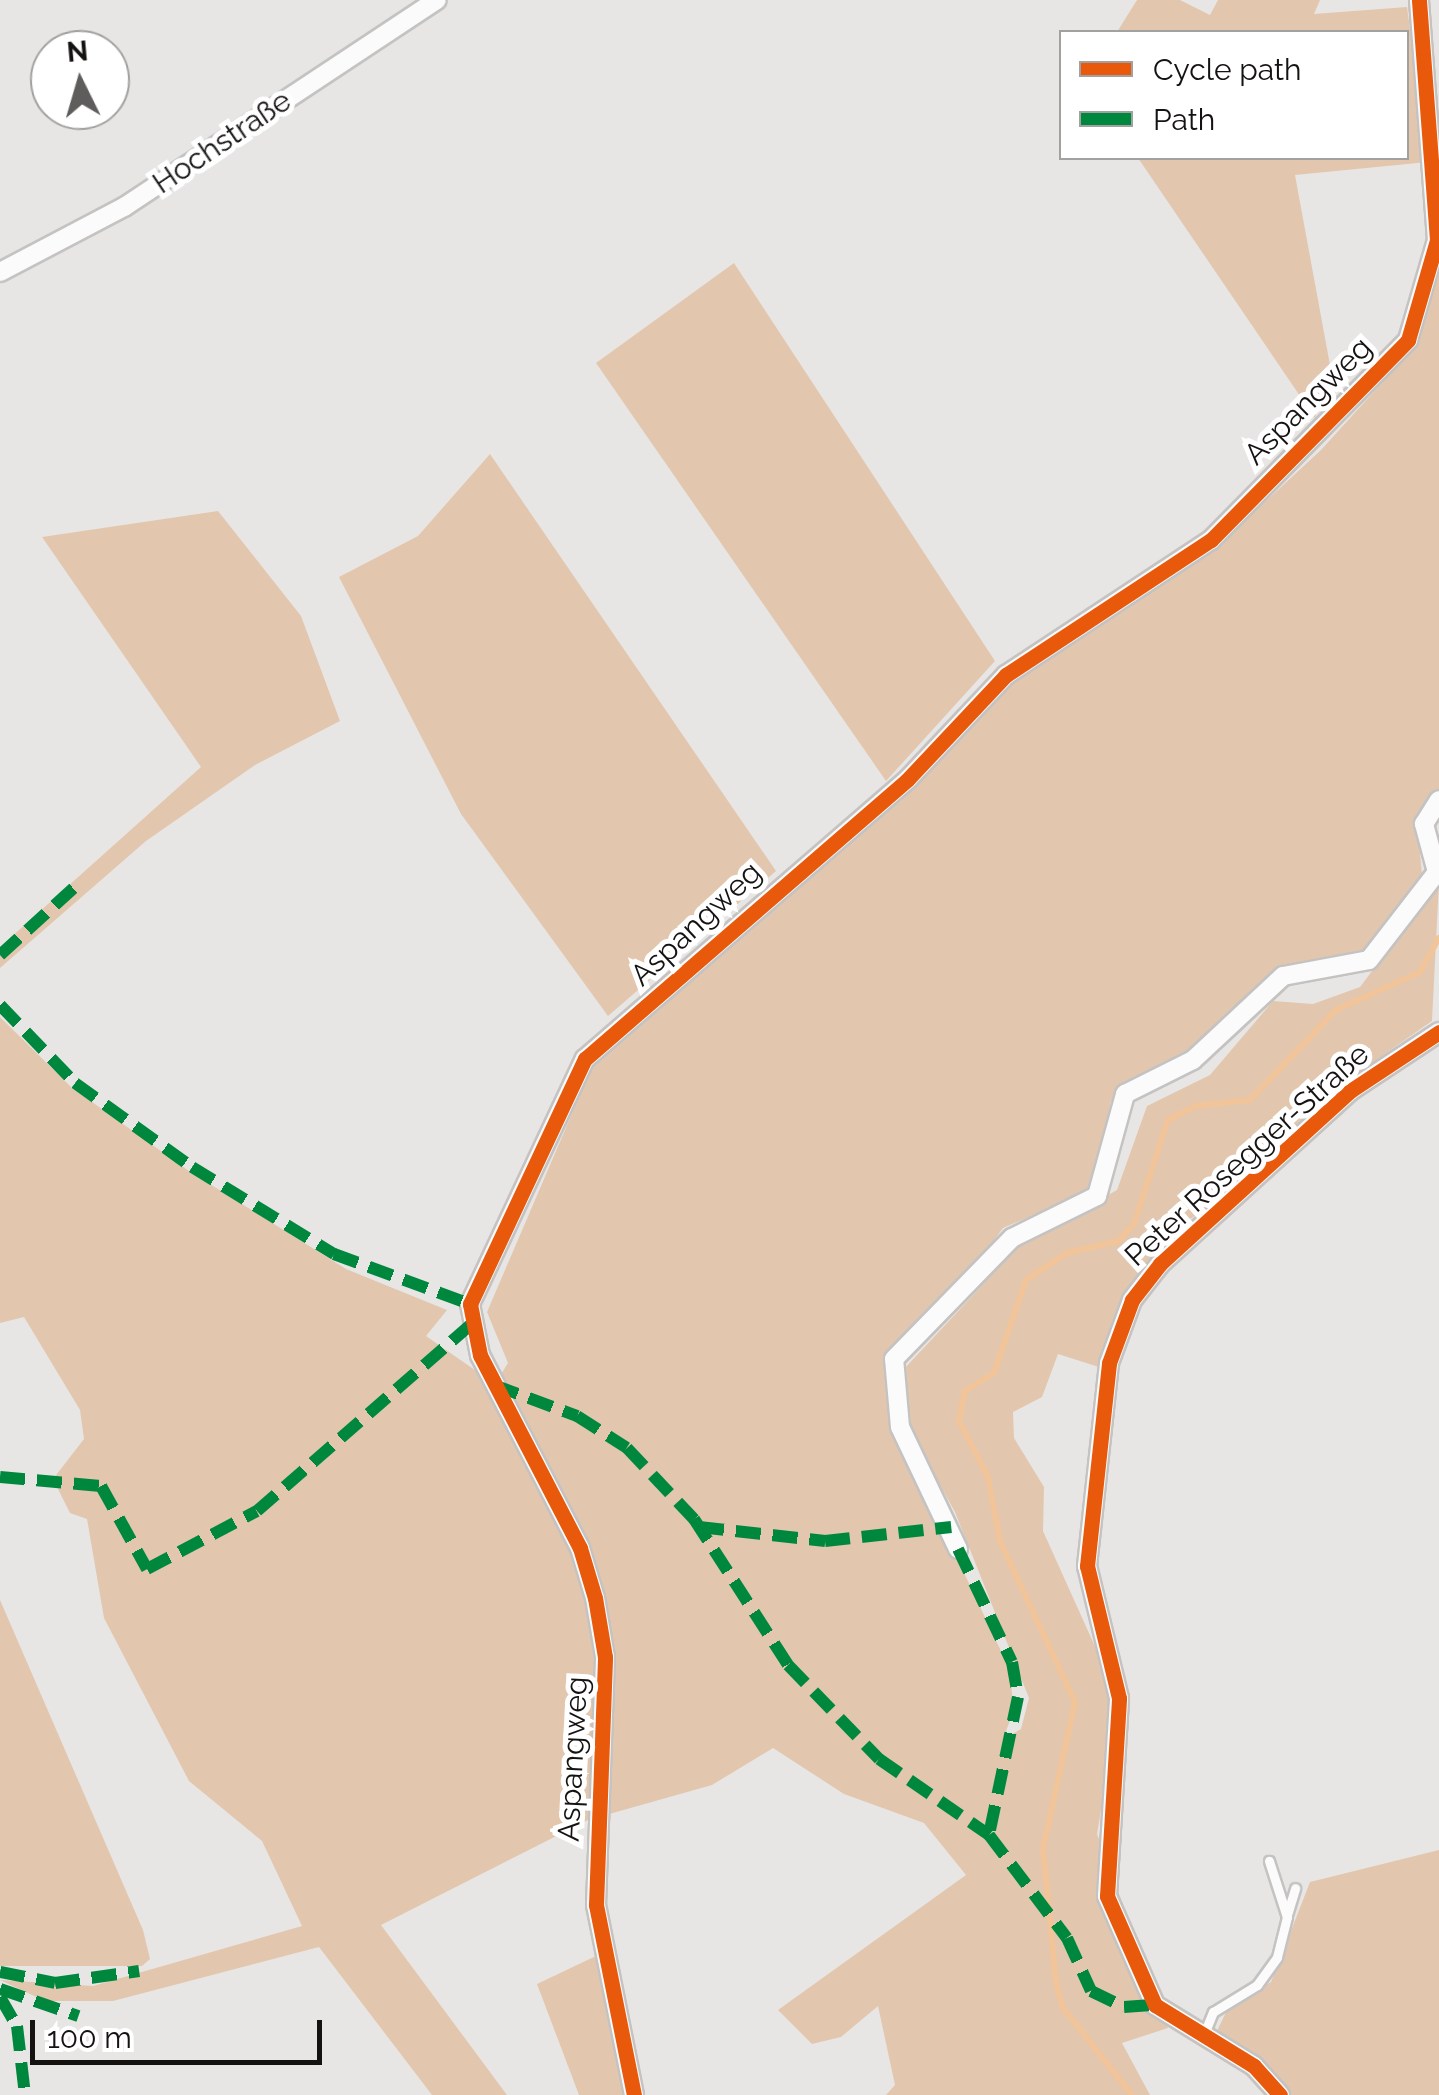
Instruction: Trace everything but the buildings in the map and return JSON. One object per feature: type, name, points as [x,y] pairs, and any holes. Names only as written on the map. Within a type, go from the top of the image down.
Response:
[{"type":"street","name":"Hochstraße","points":[[0,272],[124,207],[437,0]]},
{"type":"street","name":"Aspangweg","points":[[634,2095],[596,1904],[606,1657],[594,1598],[580,1548],[480,1355],[470,1304],[585,1058],[908,778],[1006,675],[1211,540],[1408,340],[1437,240],[1419,0]]},
{"type":"street","points":[[958,1549],[900,1427],[894,1358],[1012,1238],[1097,1196],[1125,1094],[1193,1060],[1283,976],[1370,960],[1438,872],[1424,824],[1439,800]]},
{"type":"street","name":"Peter Rosegger-Straße","points":[[1280,2095],[1254,2066],[1156,2005],[1108,1896],[1120,1698],[1087,1566],[1109,1363],[1132,1300],[1160,1264],[1350,1091],[1439,1032]]},
{"type":"lane","points":[[1269,1861],[1287,1917]]},
{"type":"lane","points":[[1204,2036],[1213,2012],[1272,1967],[1294,1888]]},
{"type":"shaded area","points":[[1137,0],[1180,0],[1210,15],[1218,0],[1320,0],[1314,14],[1407,7],[1428,162],[1295,175],[1330,365],[1315,418],[1139,160],[1409,160],[1409,30],[1118,30]]},
{"type":"shaded area","points":[[734,263],[995,661],[886,781],[596,363]]},
{"type":"shaded area","points":[[1439,265],[1439,790],[1418,831],[1422,875],[1363,957],[1274,978],[1190,1054],[1136,1078],[1111,1101],[1094,1189],[1003,1228],[950,1300],[884,1363],[897,1431],[1009,1668],[1014,1710],[1003,1739],[1021,1729],[1029,1698],[955,1512],[913,1437],[903,1370],[1019,1246],[1117,1190],[1147,1106],[1210,1075],[1273,1001],[1313,1004],[1360,987],[1439,882],[1432,1021],[1323,1097],[1225,1197],[1182,1224],[1102,1368],[1058,1354],[1042,1397],[1013,1412],[1014,1438],[1044,1487],[1043,1531],[1111,1682],[1114,1735],[1097,1834],[1168,2028],[1122,2043],[1150,2095],[886,2095],[895,2085],[878,2006],[841,2037],[812,2044],[778,2010],[966,1875],[924,1823],[844,1794],[773,1748],[712,1785],[588,1820],[381,1925],[507,2095],[432,2095],[319,1947],[113,2001],[45,2001],[0,1980],[93,1986],[302,1926],[262,1841],[189,1781],[104,1618],[87,1519],[70,1513],[53,1479],[84,1439],[80,1410],[24,1317],[0,1323],[0,1017],[71,1087],[189,1171],[346,1269],[447,1310],[426,1336],[495,1384],[508,1363],[487,1312],[595,1060],[1011,677],[1228,536],[1321,450],[1419,342]]},
{"type":"shaded area","points":[[490,454],[776,871],[608,1016],[461,814],[339,577],[418,536]]},
{"type":"shaded area","points":[[218,511],[301,616],[340,721],[255,765],[146,841],[0,968],[0,947],[201,767],[42,537]]},
{"type":"shaded area","points":[[0,1600],[143,1930],[150,1959],[142,1966],[0,1966]]},
{"type":"shaded area","points":[[1439,1850],[1439,2095],[1290,2095],[1274,2072],[1216,2033],[1229,2006],[1271,1982],[1310,1882]]},
{"type":"shaded area","points":[[598,1955],[627,2095],[579,2095],[537,1984]]},
{"type":"waterway","points":[[1132,2095],[1063,2008],[1056,1983],[1043,1848],[1075,1702],[1000,1541],[988,1477],[959,1421],[965,1391],[994,1373],[1026,1280],[1067,1253],[1118,1241],[1134,1224],[1168,1120],[1195,1106],[1250,1100],[1336,1010],[1420,972],[1439,938]]},
{"type":"marked path","points":[[0,955],[77,885]]},
{"type":"marked path","points":[[0,1005],[75,1083],[192,1167],[334,1254],[470,1304]]},
{"type":"marked path","points":[[0,1477],[101,1486],[147,1569],[257,1511],[470,1325]]},
{"type":"marked path","points":[[494,1385],[577,1416],[627,1448],[694,1519],[788,1665],[879,1759],[989,1835],[1067,1938],[1091,1991],[1124,2007],[1155,2005]]},
{"type":"marked path","points":[[699,1527],[825,1541],[951,1527]]},
{"type":"marked path","points":[[958,1549],[1012,1662],[1018,1697],[989,1835]]},
{"type":"marked path","points":[[0,1972],[55,1983],[139,1971]]},
{"type":"marked path","points":[[0,1989],[78,2016]]},
{"type":"marked path","points":[[0,1997],[17,2026],[25,2095]]},
{"type":"cycle path","points":[[634,2095],[596,1905],[605,1657],[595,1598],[580,1548],[480,1355],[470,1304],[585,1059],[908,779],[1006,675],[1211,540],[1408,340],[1437,240],[1419,0]]},
{"type":"cycle path","points":[[1280,2095],[1254,2066],[1155,2005],[1107,1896],[1119,1698],[1087,1566],[1109,1363],[1132,1300],[1160,1264],[1350,1091],[1439,1032]]}]
